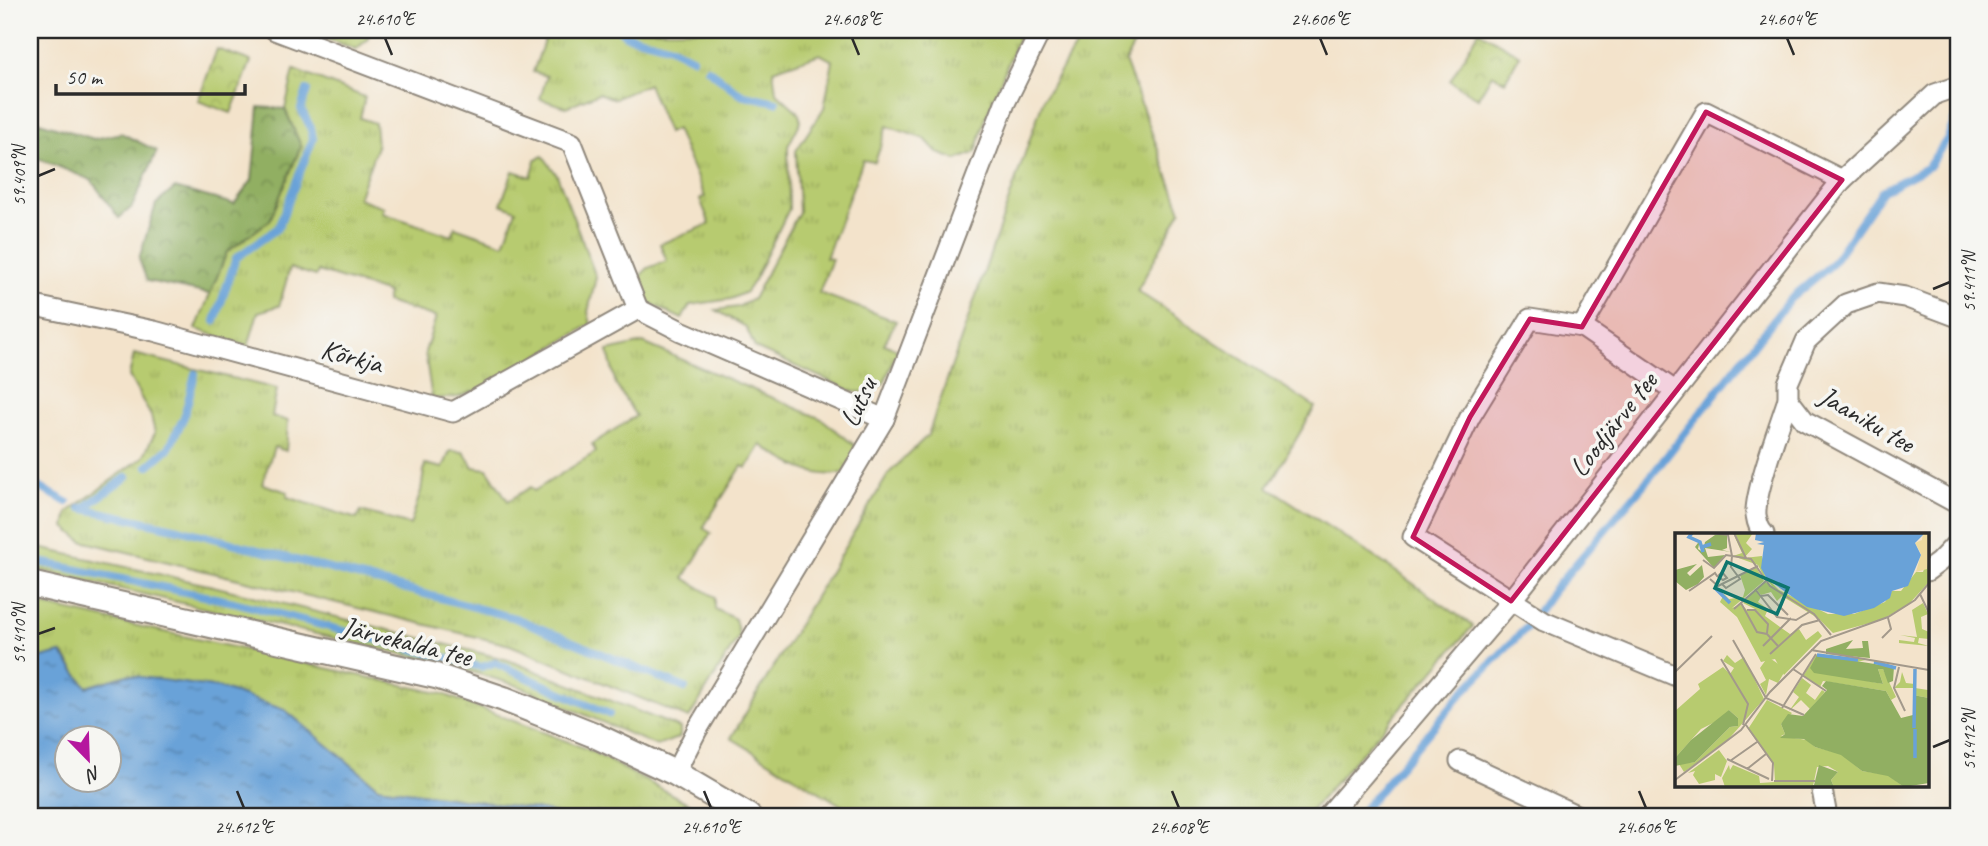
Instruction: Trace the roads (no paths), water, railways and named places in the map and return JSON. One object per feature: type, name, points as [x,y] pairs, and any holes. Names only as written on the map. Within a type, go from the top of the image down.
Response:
[{"type":"street","points":[[275,30],[572,143],[638,309],[681,331],[884,419]]},
{"type":"street","name":"Lutsu","points":[[675,773],[697,730],[884,419],[1005,103],[1041,30]]},
{"type":"street","name":"Loodjärve tee","points":[[1328,816],[1516,604],[1675,391],[1842,180],[1935,94],[1958,86]]},
{"type":"street","points":[[1582,327],[1706,111],[1842,180]]},
{"type":"street","name":"Jaaniku tee","points":[[1763,533],[1756,513],[1760,489],[1788,399],[1788,383],[1806,341],[1846,304],[1878,293],[1905,297],[1958,317]]},
{"type":"street","name":"Kõrkja","points":[[30,305],[154,331],[453,412],[638,309]]},
{"type":"street","points":[[1675,391],[1582,327],[1530,319],[1470,417],[1413,537],[1544,621],[1675,676]]},
{"type":"street","name":"Jaaniku tee","points":[[1788,399],[1805,421],[1958,504]]},
{"type":"street","points":[[1928,570],[1958,542]]},
{"type":"street","name":"Järvekalda tee","points":[[30,584],[436,676],[504,699],[592,734],[675,773],[748,816]]},
{"type":"street","points":[[1460,761],[1578,816]]},
{"type":"street","points":[[1821,786],[1827,816]]},
{"type":"water","points":[[61,653],[87,687],[127,675],[220,688],[285,710],[378,787],[546,811],[560,816],[30,816],[30,661]]},
{"type":"waterway","points":[[620,30],[625,35],[668,46],[692,58]]},
{"type":"waterway","points":[[708,69],[740,94],[776,102]]},
{"type":"waterway","points":[[215,321],[236,258],[278,228],[313,139],[311,128],[301,109],[307,90]]},
{"type":"waterway","points":[[1358,816],[1463,692],[1529,625],[1551,593],[1651,476],[1790,299],[1831,265],[1882,191],[1928,167],[1948,138],[1956,117]]},
{"type":"waterway","points":[[148,466],[169,448],[184,417],[195,374]]},
{"type":"waterway","points":[[84,508],[127,477]]},
{"type":"waterway","points":[[37,486],[67,502]]},
{"type":"waterway","points":[[81,508],[179,529],[515,618],[685,688]]},
{"type":"waterway","points":[[30,560],[234,602],[481,667],[495,663],[609,714]]}]
